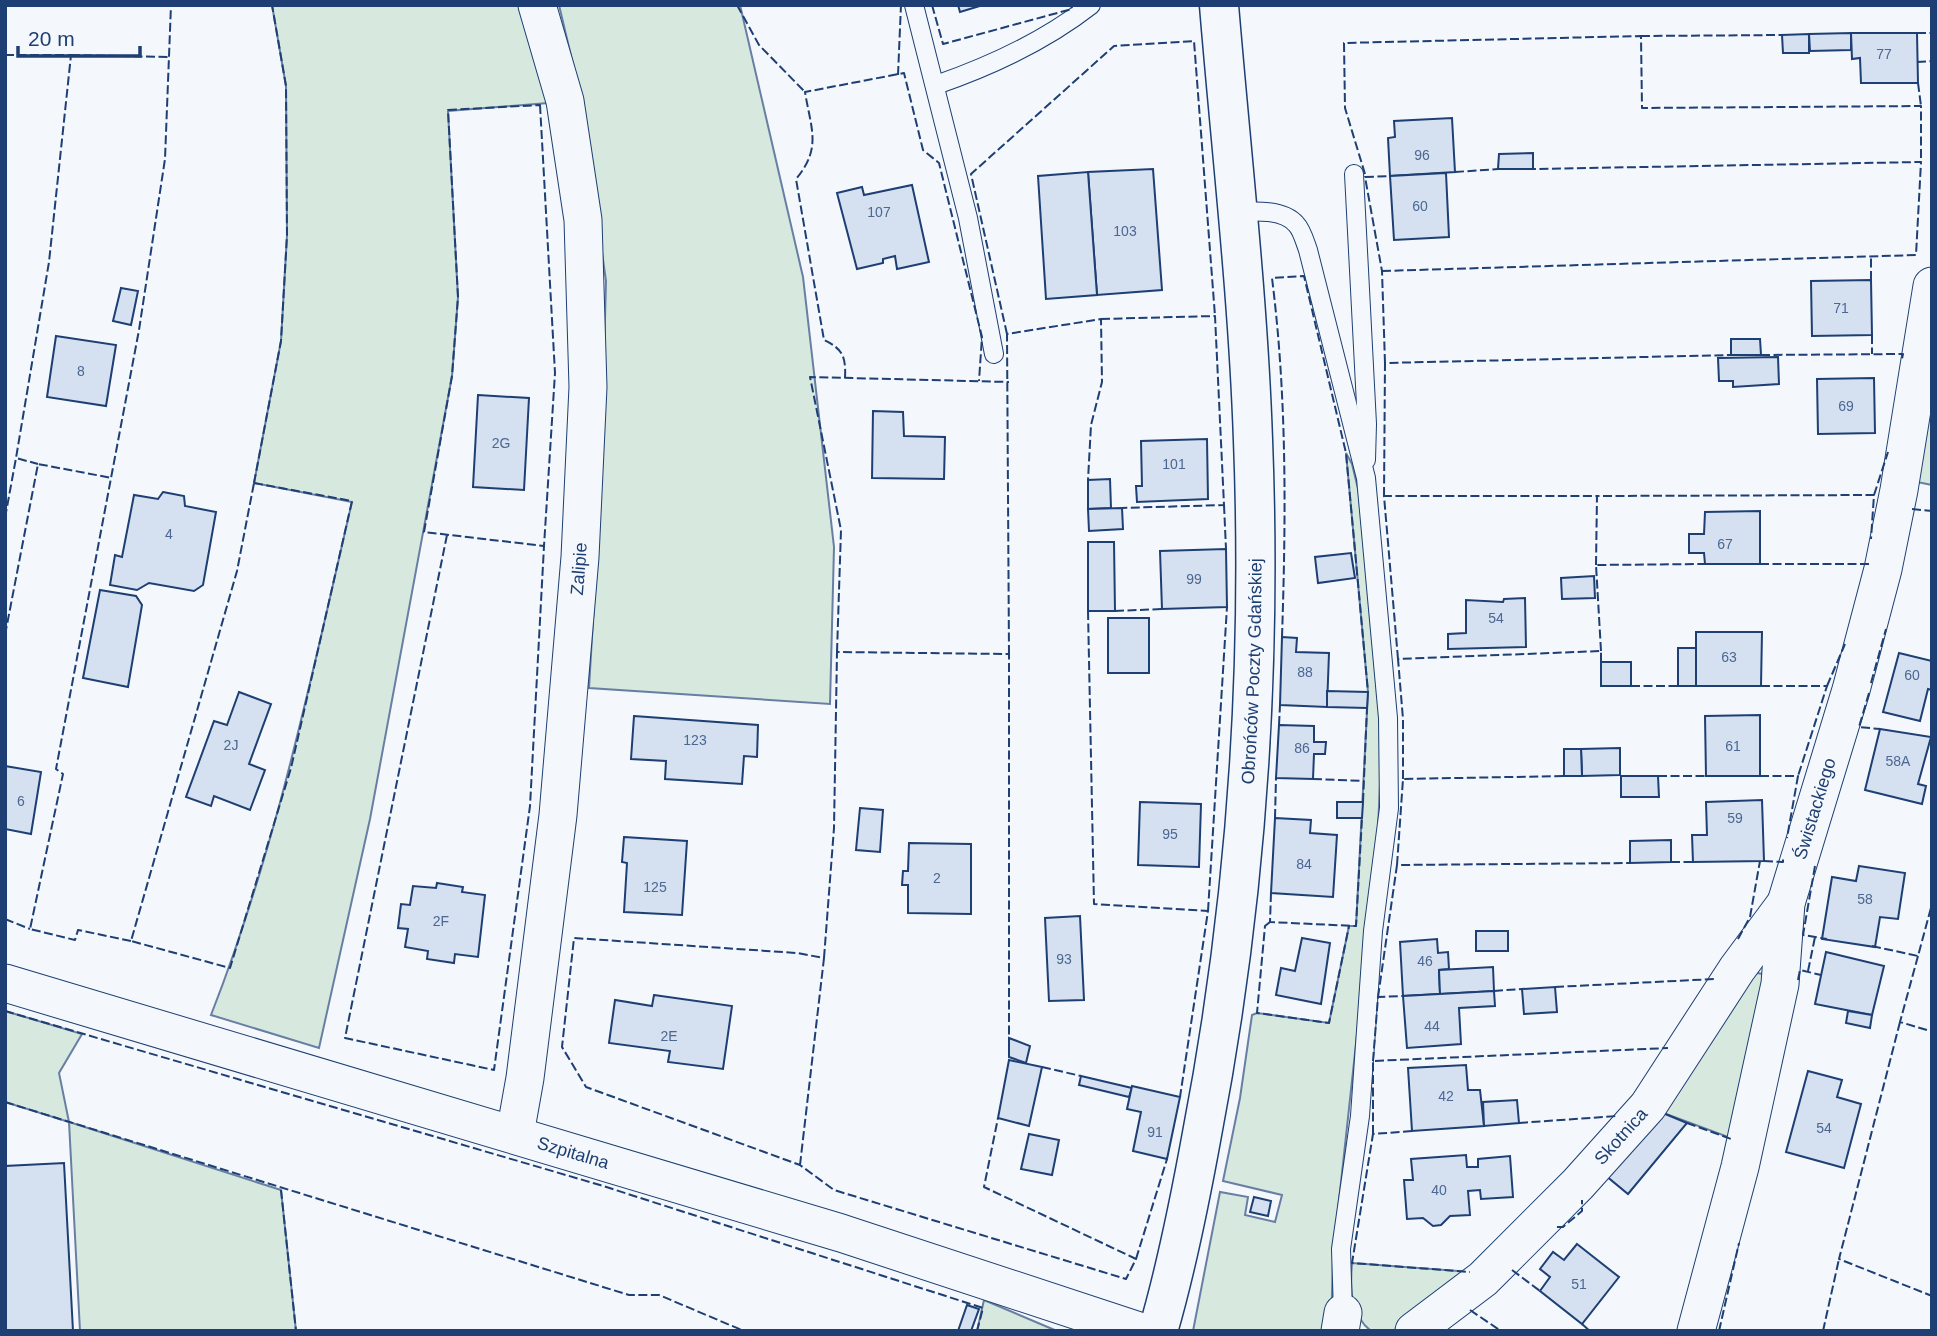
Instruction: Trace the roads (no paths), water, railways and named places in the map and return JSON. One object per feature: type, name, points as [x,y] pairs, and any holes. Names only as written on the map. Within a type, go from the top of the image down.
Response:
[{"type":"street","name":"Zalipie","points":[[514,1134],[525,1078],[558,815],[580,557],[588,387],[583,220],[565,101],[537,5]]},
{"type":"street","name":"Obrońców Poczty Gdańskiej","points":[[1158,1331],[1190,1199],[1219,1049],[1236,932],[1245,820],[1254,627],[1253,439],[1219,5]]},
{"type":"street","name":"Świstackiego","points":[[1696,1331],[1740,1167],[1780,984],[1786,904],[1851,690],[1883,569],[1932,286]]},
{"type":"street","name":"Skotnica","points":[[1414,1331],[1483,1279],[1578,1184],[1648,1106],[1737,969],[1786,904]]},
{"type":"street","name":"Szpitalna","points":[[5,983],[841,1233],[1139,1331]]},
{"type":"lane","points":[[914,5],[968,218],[993,354]]},
{"type":"lane","points":[[936,85],[969,74],[1059,30],[1091,5]]},
{"type":"lane","points":[[1342,1322],[1341,1249],[1360,1116],[1373,931],[1389,808],[1388,718],[1366,478],[1366,396],[1354,174]]},
{"type":"lane","points":[[1237,212],[1260,211],[1283,216],[1296,224],[1308,250],[1366,478]]}]
